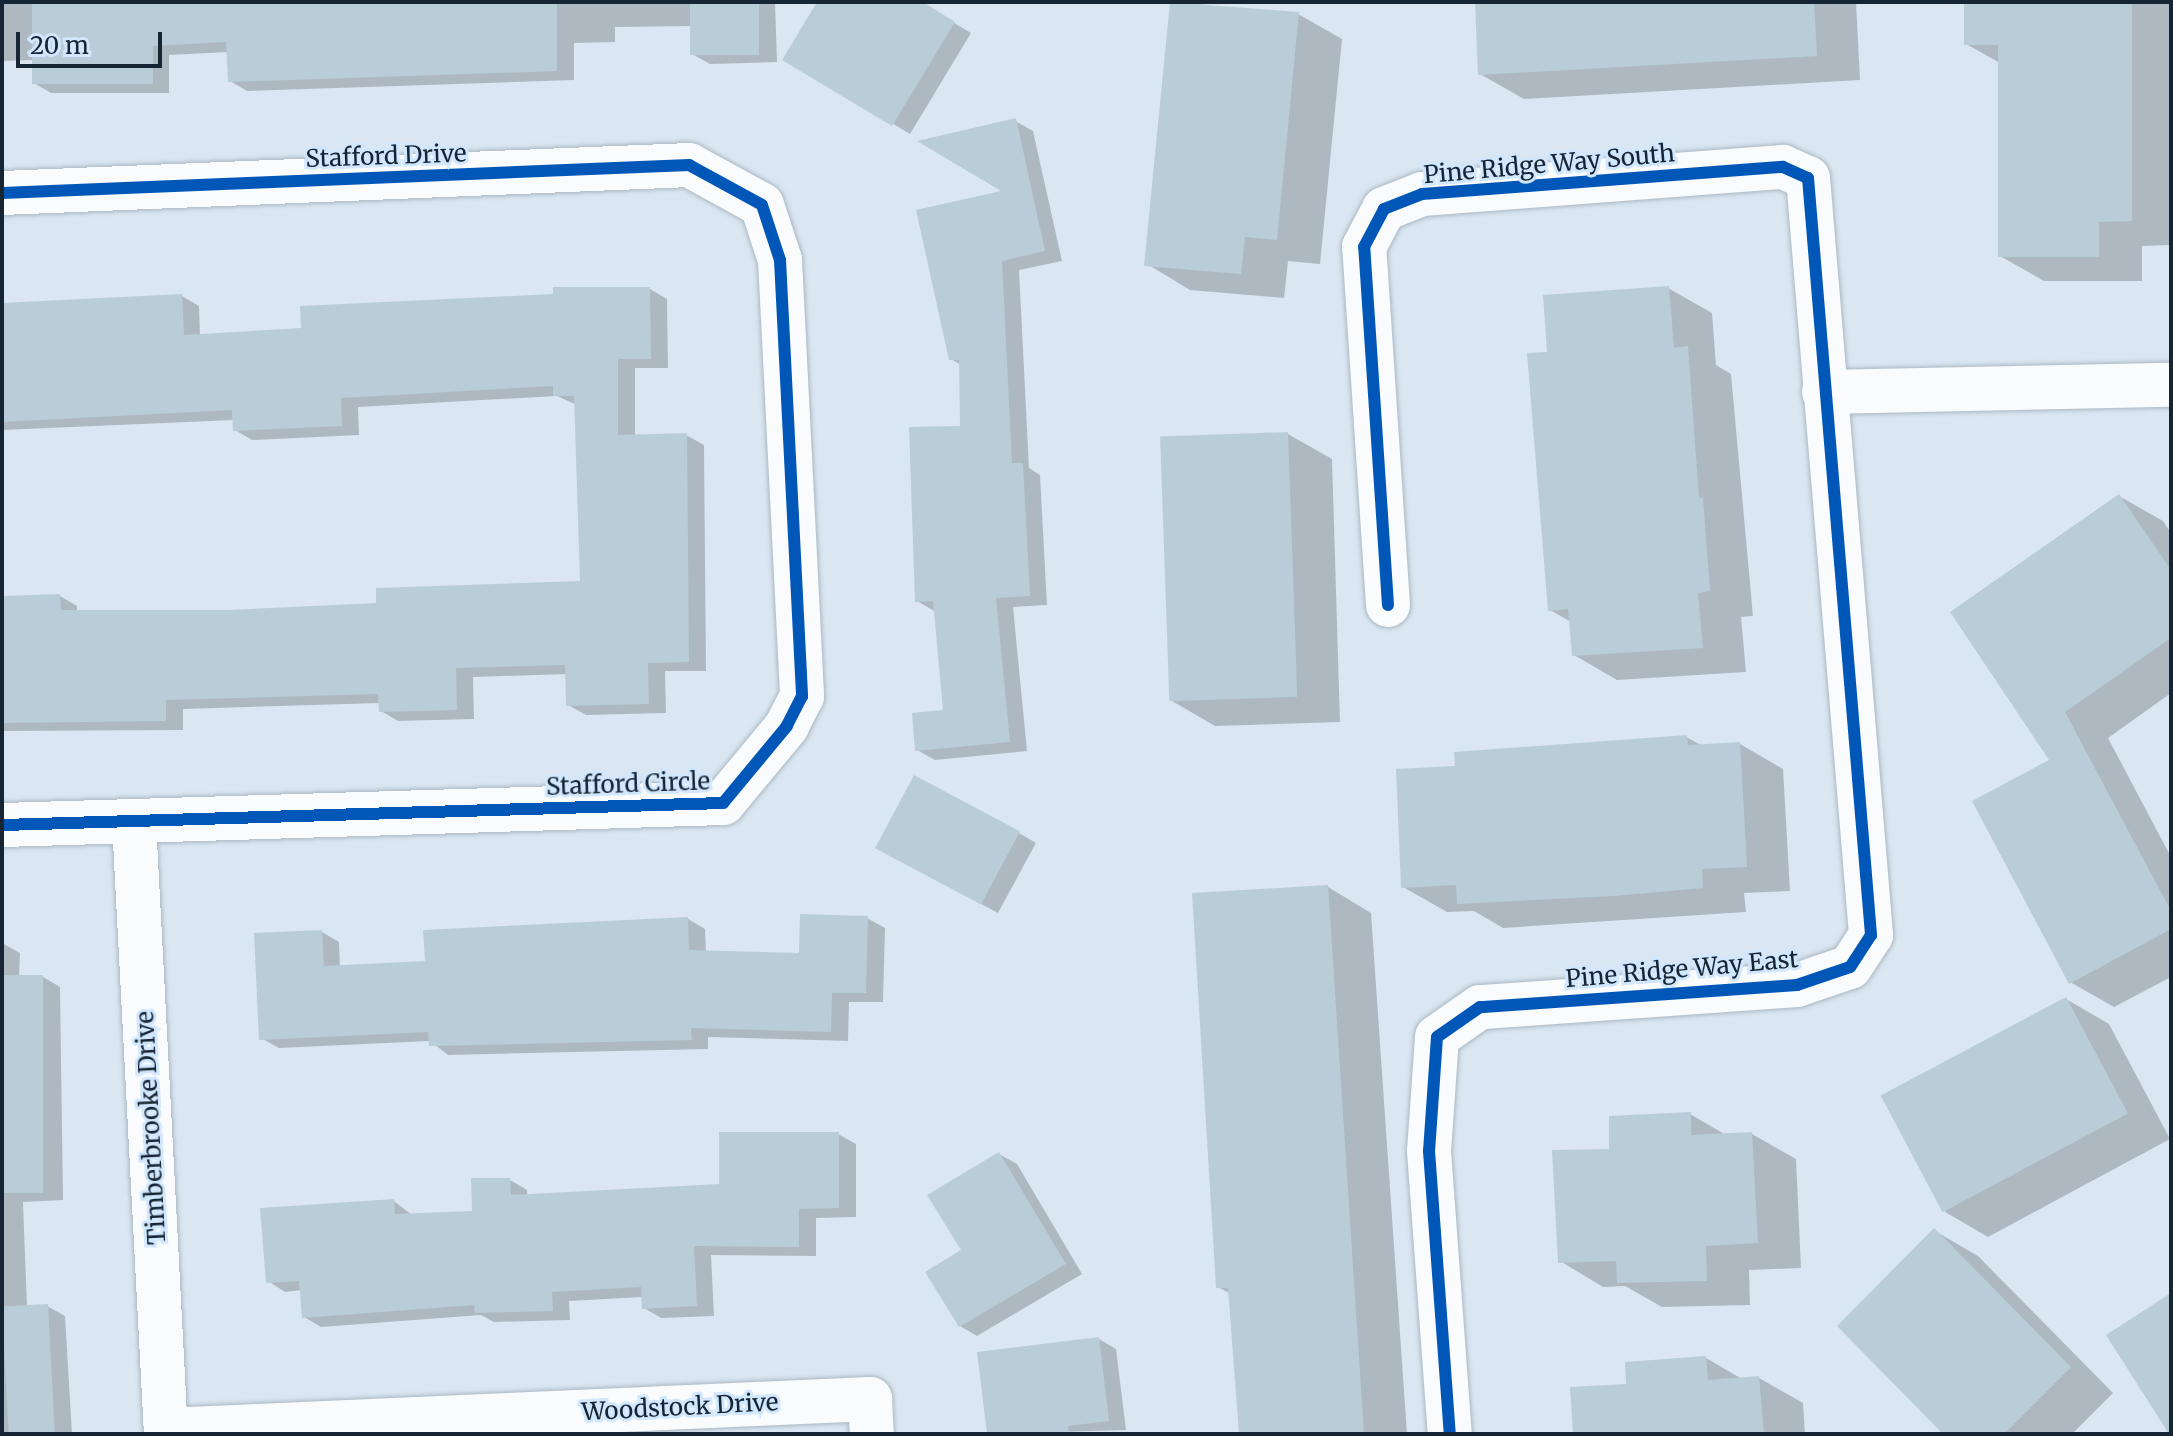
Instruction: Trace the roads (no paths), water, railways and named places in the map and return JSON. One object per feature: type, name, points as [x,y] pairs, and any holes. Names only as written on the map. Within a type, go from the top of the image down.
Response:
[{"type":"street","name":"Stafford Drive","points":[[2,193],[689,165],[762,205]]},
{"type":"street","name":"Pine Ridge Way South","points":[[1388,605],[1364,247],[1384,209],[1422,194],[1783,167],[1808,178],[1824,392]]},
{"type":"street","name":"Stafford Circle","points":[[2,825],[723,803],[787,726],[802,696],[780,260],[762,205]]},
{"type":"street","points":[[1824,392],[2171,385]]},
{"type":"street","name":"Pine Ridge Way East","points":[[1450,1434],[1429,1151],[1437,1037],[1480,1007],[1797,985],[1850,967],[1871,935],[1824,392]]},
{"type":"street","name":"Timberbrooke Drive","points":[[134,822],[166,1432]]},
{"type":"street","name":"Woodstock Drive","points":[[166,1432],[870,1399],[872,1434]]}]
